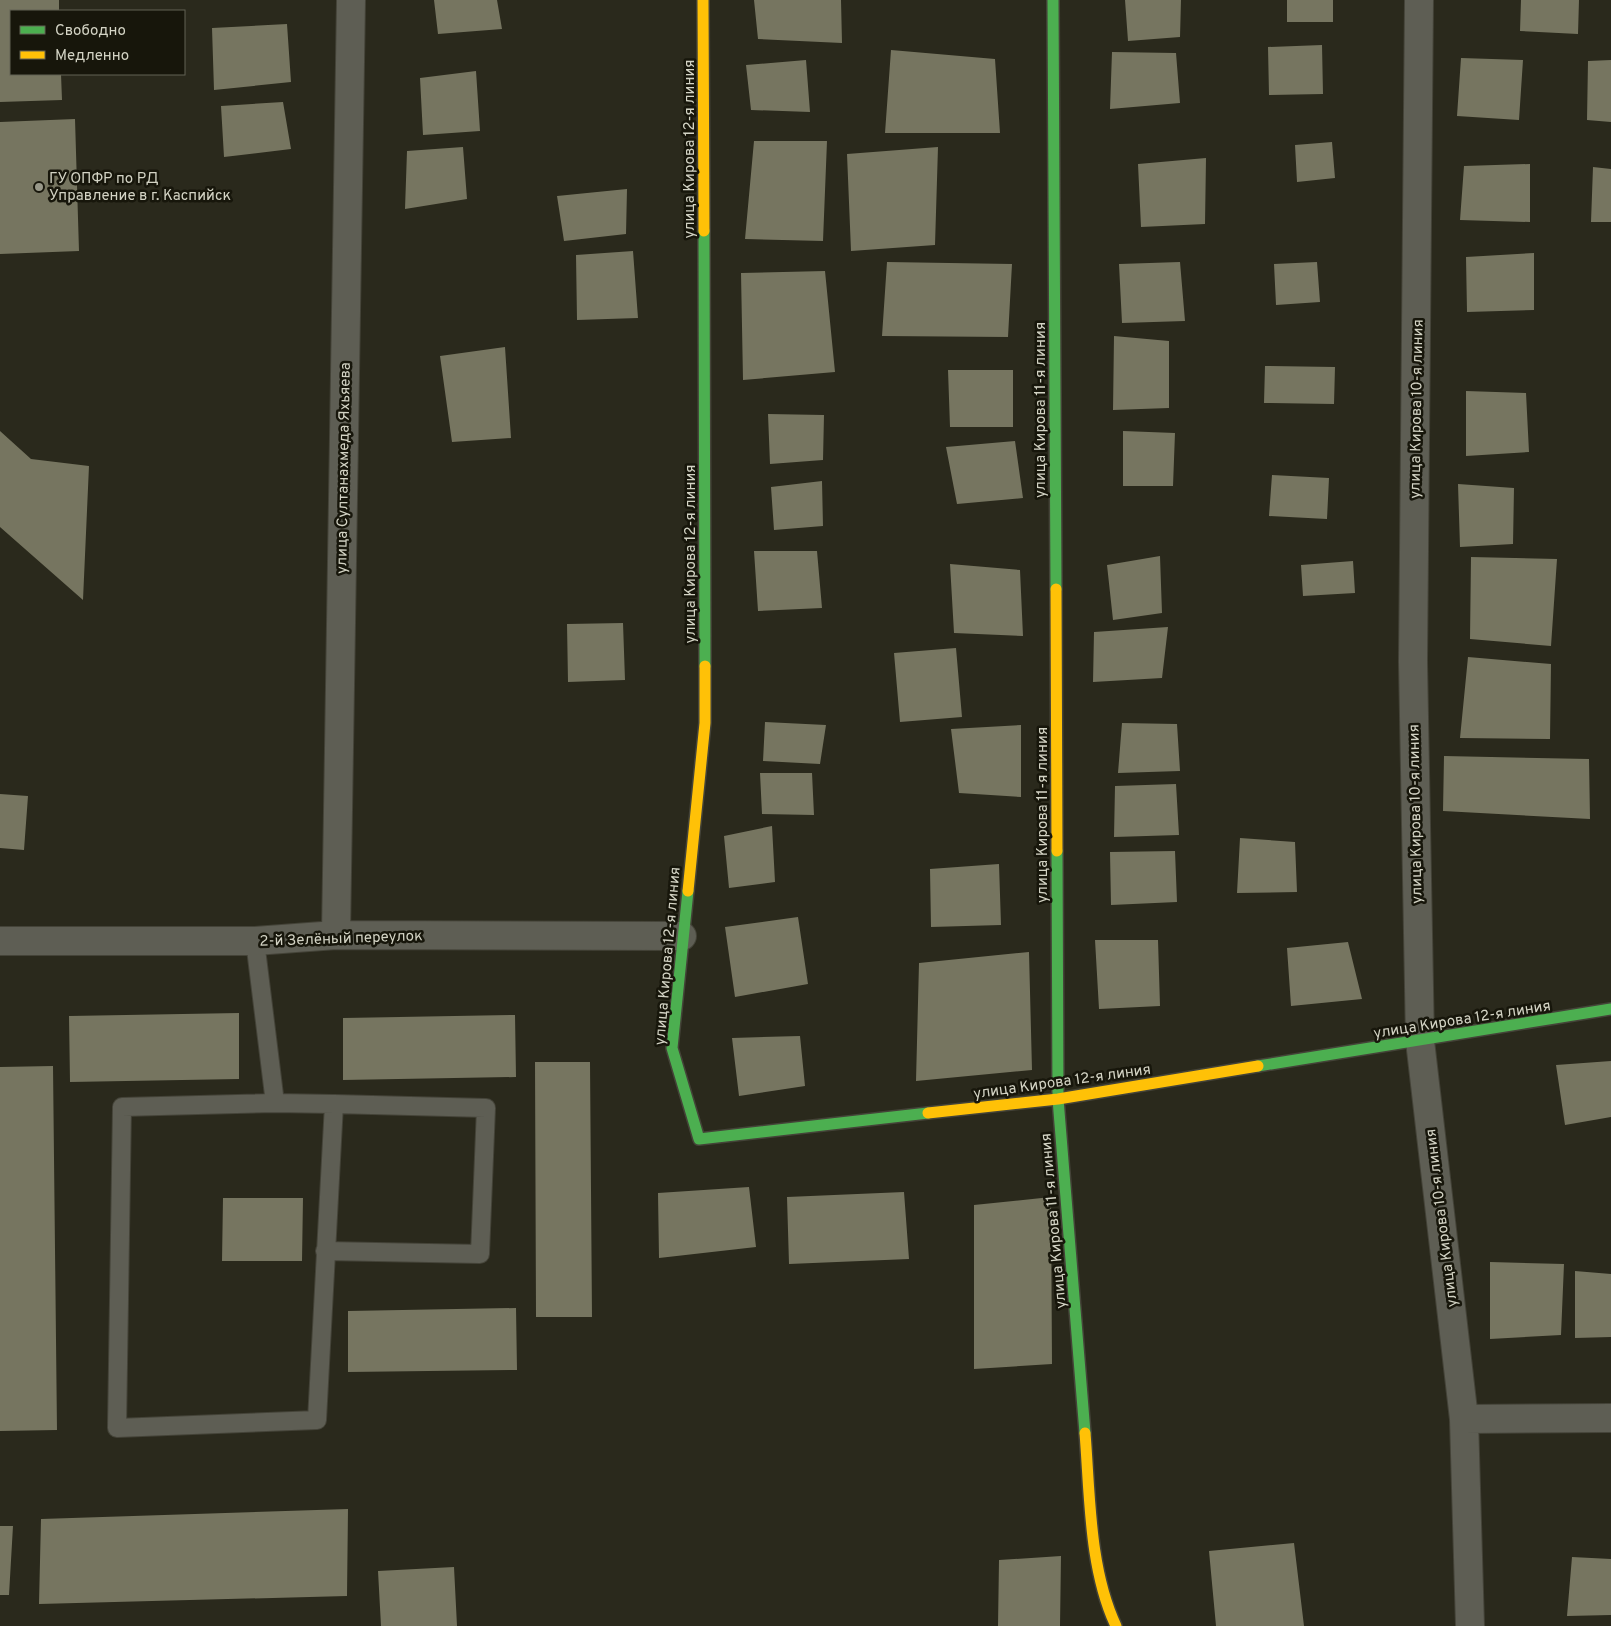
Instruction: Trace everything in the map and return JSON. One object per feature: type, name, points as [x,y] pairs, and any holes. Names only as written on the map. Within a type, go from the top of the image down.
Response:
[{"type":"street","name":"улица Султанахмеда Яхьяева","points":[[336,935],[350,0]]},
{"type":"street","name":"улица Кирова 12-я линия","points":[[703,0],[705,722],[672,1048],[699,1140],[1058,1099],[1611,1009]]},
{"type":"street","name":"улица Кирова 11-я линия","points":[[1053,0],[1058,1099],[1094,1545],[1110,1613],[1116,1626]]},
{"type":"street","name":"улица Кирова 10-я линия","points":[[1419,0],[1412,662],[1420,1041],[1464,1419],[1470,1626]]},
{"type":"street","name":"2-й Зелёный переулок","points":[[0,941],[255,941],[336,935],[682,936]]},
{"type":"street","points":[[1464,1419],[1611,1418]]},
{"type":"lane","points":[[255,941],[275,1104]]},
{"type":"lane","points":[[326,1251],[480,1254],[486,1108],[334,1104],[122,1107],[117,1428],[317,1420],[326,1251],[334,1104]]},
{"type":"building","points":[[0,0],[59,0],[59,10],[10,10],[10,75],[61,75],[62,100],[0,102]]},
{"type":"building","points":[[434,0],[497,0],[502,29],[438,34]]},
{"type":"building","points":[[754,0],[841,0],[842,43],[758,39]]},
{"type":"building","points":[[1125,0],[1181,0],[1180,37],[1128,41]]},
{"type":"building","points":[[1287,0],[1333,0],[1333,22],[1287,22]]},
{"type":"building","points":[[1521,0],[1579,0],[1578,34],[1520,31]]},
{"type":"building","points":[[287,24],[291,82],[214,90],[212,28]]},
{"type":"building","points":[[1322,45],[1323,94],[1269,95],[1268,47]]},
{"type":"building","points":[[891,50],[995,59],[1000,133],[885,133]]},
{"type":"building","points":[[1112,52],[1176,53],[1180,103],[1110,109]]},
{"type":"building","points":[[1461,58],[1523,60],[1519,120],[1457,116]]},
{"type":"building","points":[[806,60],[810,112],[751,110],[746,65]]},
{"type":"building","points":[[1611,60],[1611,122],[1587,120],[1588,61]]},
{"type":"building","points":[[476,71],[480,131],[423,135],[420,78]]},
{"type":"building","points":[[283,102],[291,149],[224,157],[221,106]]},
{"type":"building","name":"ГУ ОПФР по РД Управление в г. Каспийск","points":[[75,119],[79,251],[0,254],[0,122]]},
{"type":"building","points":[[754,141],[827,141],[823,241],[745,239]]},
{"type":"building","points":[[1332,142],[1335,178],[1297,182],[1295,145]]},
{"type":"building","points":[[463,147],[467,199],[405,209],[407,151]]},
{"type":"building","points":[[938,147],[935,245],[851,251],[847,154]]},
{"type":"building","points":[[1206,158],[1205,224],[1141,227],[1138,164]]},
{"type":"building","points":[[1530,164],[1530,222],[1460,220],[1464,166]]},
{"type":"building","points":[[1593,167],[1611,169],[1611,222],[1591,222]]},
{"type":"building","points":[[627,189],[626,234],[564,241],[557,196]]},
{"type":"building","points":[[633,251],[638,318],[577,320],[576,255]]},
{"type":"building","points":[[1534,253],[1534,310],[1467,312],[1466,257]]},
{"type":"building","points":[[887,262],[1012,264],[1008,337],[882,336]]},
{"type":"building","points":[[1180,262],[1185,321],[1122,323],[1119,264]]},
{"type":"building","points":[[1317,262],[1320,302],[1276,305],[1274,264]]},
{"type":"building","points":[[825,271],[835,372],[743,380],[741,273]]},
{"type":"building","points":[[1114,336],[1169,341],[1169,408],[1113,410]]},
{"type":"building","points":[[505,347],[511,438],[452,442],[440,356]]},
{"type":"building","points":[[1265,366],[1335,367],[1334,404],[1264,403]]},
{"type":"building","points":[[948,370],[1013,370],[1013,427],[950,427]]},
{"type":"building","points":[[1466,391],[1526,393],[1529,452],[1466,456]]},
{"type":"building","points":[[768,414],[824,415],[823,460],[770,464]]},
{"type":"building","points":[[0,431],[31,459],[89,466],[83,600],[0,527]]},
{"type":"building","points":[[1123,431],[1175,433],[1173,486],[1123,486]]},
{"type":"building","points":[[1015,441],[1023,498],[957,504],[946,447]]},
{"type":"building","points":[[1272,475],[1329,478],[1327,519],[1269,516]]},
{"type":"building","points":[[822,481],[823,526],[774,530],[771,487]]},
{"type":"building","points":[[1458,484],[1514,488],[1513,544],[1460,547]]},
{"type":"building","points":[[754,551],[817,551],[822,608],[758,611]]},
{"type":"building","points":[[1160,556],[1162,613],[1113,620],[1107,565]]},
{"type":"building","points":[[1471,557],[1557,559],[1551,646],[1470,639]]},
{"type":"building","points":[[1353,561],[1355,593],[1303,596],[1301,565]]},
{"type":"building","points":[[950,564],[1020,570],[1023,636],[954,633]]},
{"type":"building","points":[[623,623],[625,680],[568,682],[567,624]]},
{"type":"building","points":[[1168,627],[1162,678],[1093,682],[1094,632]]},
{"type":"building","points":[[956,648],[962,717],[900,722],[894,653]]},
{"type":"building","points":[[1468,657],[1551,664],[1550,739],[1460,738]]},
{"type":"building","points":[[765,722],[826,725],[820,764],[763,761]]},
{"type":"building","points":[[1122,723],[1177,724],[1180,771],[1118,773]]},
{"type":"building","points":[[1021,725],[1021,797],[959,793],[951,729]]},
{"type":"building","points":[[1444,756],[1589,759],[1590,819],[1443,811]]},
{"type":"building","points":[[760,773],[812,773],[814,815],[762,814]]},
{"type":"building","points":[[1176,784],[1179,835],[1114,837],[1115,786]]},
{"type":"building","points":[[0,794],[28,796],[24,850],[0,848]]},
{"type":"building","points":[[772,826],[775,882],[729,888],[724,836]]},
{"type":"building","points":[[1240,838],[1295,842],[1297,892],[1237,893]]},
{"type":"building","points":[[1175,851],[1177,902],[1111,905],[1110,852]]},
{"type":"building","points":[[999,864],[1001,925],[931,927],[930,869]]},
{"type":"building","points":[[798,917],[808,984],[735,997],[725,927]]},
{"type":"building","points":[[1095,940],[1158,940],[1160,1006],[1099,1009]]},
{"type":"building","points":[[1348,942],[1362,999],[1291,1006],[1287,948]]},
{"type":"building","points":[[1029,952],[1032,1070],[916,1081],[919,963]]},
{"type":"building","points":[[239,1013],[239,1079],[70,1082],[69,1016]]},
{"type":"building","points":[[515,1015],[516,1077],[343,1080],[343,1018]]},
{"type":"building","points":[[800,1036],[805,1086],[739,1096],[732,1038]]},
{"type":"building","points":[[1611,1061],[1611,1117],[1565,1125],[1556,1065]]},
{"type":"building","points":[[535,1062],[590,1062],[592,1317],[536,1317]]},
{"type":"building","points":[[53,1066],[57,1430],[0,1431],[0,1067]]},
{"type":"building","points":[[749,1187],[756,1247],[659,1258],[658,1193]]},
{"type":"building","points":[[904,1192],[909,1259],[789,1264],[787,1197]]},
{"type":"building","points":[[1051,1197],[1052,1364],[974,1369],[974,1205]]},
{"type":"building","points":[[223,1198],[303,1198],[302,1261],[222,1261]]},
{"type":"building","points":[[1490,1262],[1564,1264],[1561,1335],[1490,1339]]},
{"type":"building","points":[[1575,1271],[1611,1274],[1611,1337],[1575,1338]]},
{"type":"building","points":[[516,1308],[517,1370],[348,1372],[348,1311]]},
{"type":"building","points":[[348,1509],[347,1596],[39,1604],[41,1519]]},
{"type":"building","points":[[0,1526],[13,1526],[9,1595],[0,1595]]},
{"type":"building","points":[[1294,1543],[1304,1626],[1216,1626],[1209,1551]]},
{"type":"building","points":[[1061,1556],[1060,1626],[998,1626],[999,1560]]},
{"type":"building","points":[[1572,1557],[1611,1559],[1611,1615],[1567,1616]]},
{"type":"building","points":[[454,1567],[457,1626],[381,1626],[378,1571]]},
{"type":"traffic: fast","points":[[1053,0],[1056,589]]},
{"type":"traffic: fast","points":[[704,231],[705,666]]},
{"type":"traffic: fast","points":[[1057,851],[1058,1099],[1085,1433]]},
{"type":"traffic: fast","points":[[688,891],[672,1048],[699,1139],[928,1113]]},
{"type":"traffic: fast","points":[[1258,1066],[1611,1009]]},
{"type":"traffic: slow","points":[[703,0],[704,231]]},
{"type":"traffic: slow","points":[[1056,589],[1057,851]]},
{"type":"traffic: slow","points":[[688,891],[705,723],[705,666]]},
{"type":"traffic: slow","points":[[928,1113],[1058,1099],[1258,1066]]},
{"type":"traffic: slow","points":[[1085,1433],[1092,1531],[1100,1581],[1116,1626]]},
{"type":"place","name":"ГУ ОПФР по РД Управление в г. Каспийск","points":[[39,187]]}]
